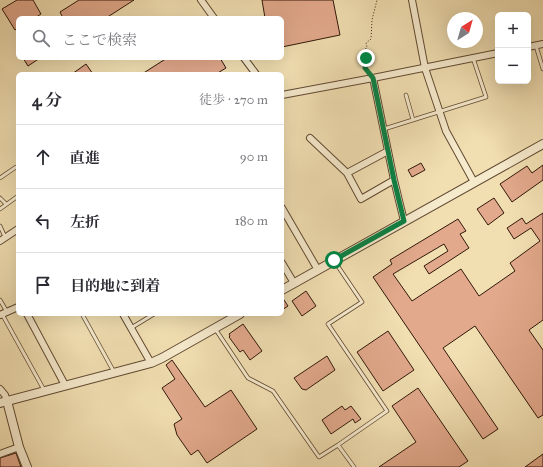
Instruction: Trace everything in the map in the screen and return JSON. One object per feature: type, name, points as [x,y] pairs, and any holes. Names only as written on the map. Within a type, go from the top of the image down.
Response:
[{"type":"street","points":[[201,0],[213,16]]},
{"type":"street","points":[[412,0],[425,68],[446,131],[474,182]]},
{"type":"street","points":[[531,47],[543,44]]},
{"type":"street","points":[[284,95],[495,54]]},
{"type":"street","points":[[246,60],[254,72]]},
{"type":"street","points":[[373,78],[404,221]]},
{"type":"street","points":[[310,138],[347,173],[361,199],[394,180]]},
{"type":"street","points":[[284,289],[543,144]]},
{"type":"street","points":[[347,173],[388,151]]},
{"type":"street","points":[[284,211],[318,270]]},
{"type":"street","points":[[0,241],[16,230]]},
{"type":"street","points":[[284,266],[294,283]]},
{"type":"street","points":[[3,314],[16,308]]},
{"type":"street","points":[[28,316],[65,385]]},
{"type":"street","points":[[124,316],[152,363]]},
{"type":"street","points":[[4,402],[152,363],[237,316]]},
{"type":"street","points":[[0,389],[5,395],[4,402],[27,467]]},
{"type":"street","points":[[0,454],[19,447]]},
{"type":"lane","points":[[536,46],[543,69]]},
{"type":"lane","points":[[383,129],[486,97],[473,58]]},
{"type":"lane","points":[[406,95],[413,120]]},
{"type":"lane","points":[[0,178],[16,167]]},
{"type":"lane","points":[[0,209],[16,197]]},
{"type":"lane","points":[[0,198],[6,204]]},
{"type":"lane","points":[[0,226],[6,237]]},
{"type":"lane","points":[[215,329],[248,378],[273,391],[319,457],[387,411],[328,324],[362,302],[334,260]]},
{"type":"lane","points":[[0,300],[3,314],[44,391]]},
{"type":"lane","points":[[83,316],[114,372]]},
{"type":"lane","points":[[131,328],[151,316]]},
{"type":"lane","points":[[338,445],[354,467]]},
{"type":"path","points":[[373,78],[365,68],[366,58],[363,52],[366,47],[366,43],[371,39],[372,20],[377,0]]},
{"type":"building","points":[[17,0],[33,0],[41,14],[38,16],[16,16],[15,30],[2,9]]},
{"type":"building","points":[[79,0],[134,0],[109,16],[62,16],[60,12]]},
{"type":"building","points":[[262,0],[333,0],[340,35],[284,47],[284,16],[265,16]]},
{"type":"building","points":[[24,60],[37,60],[28,66]]},
{"type":"building","points":[[164,60],[221,60],[226,68],[219,72],[145,72]]},
{"type":"building","points":[[86,64],[92,72],[75,72]]},
{"type":"building","points":[[421,163],[425,170],[412,177],[408,170]]},
{"type":"building","points":[[543,165],[543,180],[512,202],[500,184],[527,166],[532,173]]},
{"type":"building","points":[[494,198],[504,213],[488,225],[477,209]]},
{"type":"building","points":[[543,213],[543,320],[529,330],[543,350],[543,415],[538,418],[475,326],[443,348],[498,429],[483,439],[373,277],[392,264],[390,260],[458,219],[466,231],[460,234],[469,248],[429,274],[424,266],[448,251],[444,244],[393,274],[412,301],[461,269],[479,296],[515,271],[510,263],[540,241],[531,228],[514,239],[507,228],[522,218],[526,224]]},
{"type":"building","points":[[306,291],[316,306],[302,316],[292,301]]},
{"type":"building","points":[[284,300],[288,306],[284,309]]},
{"type":"building","points":[[243,324],[262,351],[250,360],[243,350],[240,352],[229,337],[229,334]]},
{"type":"building","points":[[388,331],[414,370],[383,391],[357,352]]},
{"type":"building","points":[[327,356],[335,370],[306,390],[302,389],[294,378]]},
{"type":"building","points":[[172,360],[205,407],[231,390],[257,429],[207,463],[198,450],[191,455],[177,435],[174,424],[182,419],[162,388],[175,379],[166,365]]},
{"type":"building","points":[[418,388],[468,461],[459,467],[379,467],[416,442],[392,406]]},
{"type":"building","points":[[342,406],[345,410],[351,406],[361,419],[355,423],[353,419],[331,434],[322,420]]},
{"type":"building","points":[[16,453],[21,467],[0,467],[0,458]]},
{"type":"building","points":[[543,454],[543,467],[525,467]]},
{"type":"route","points":[[334,260],[404,221],[373,78],[365,68],[366,58]]}]
